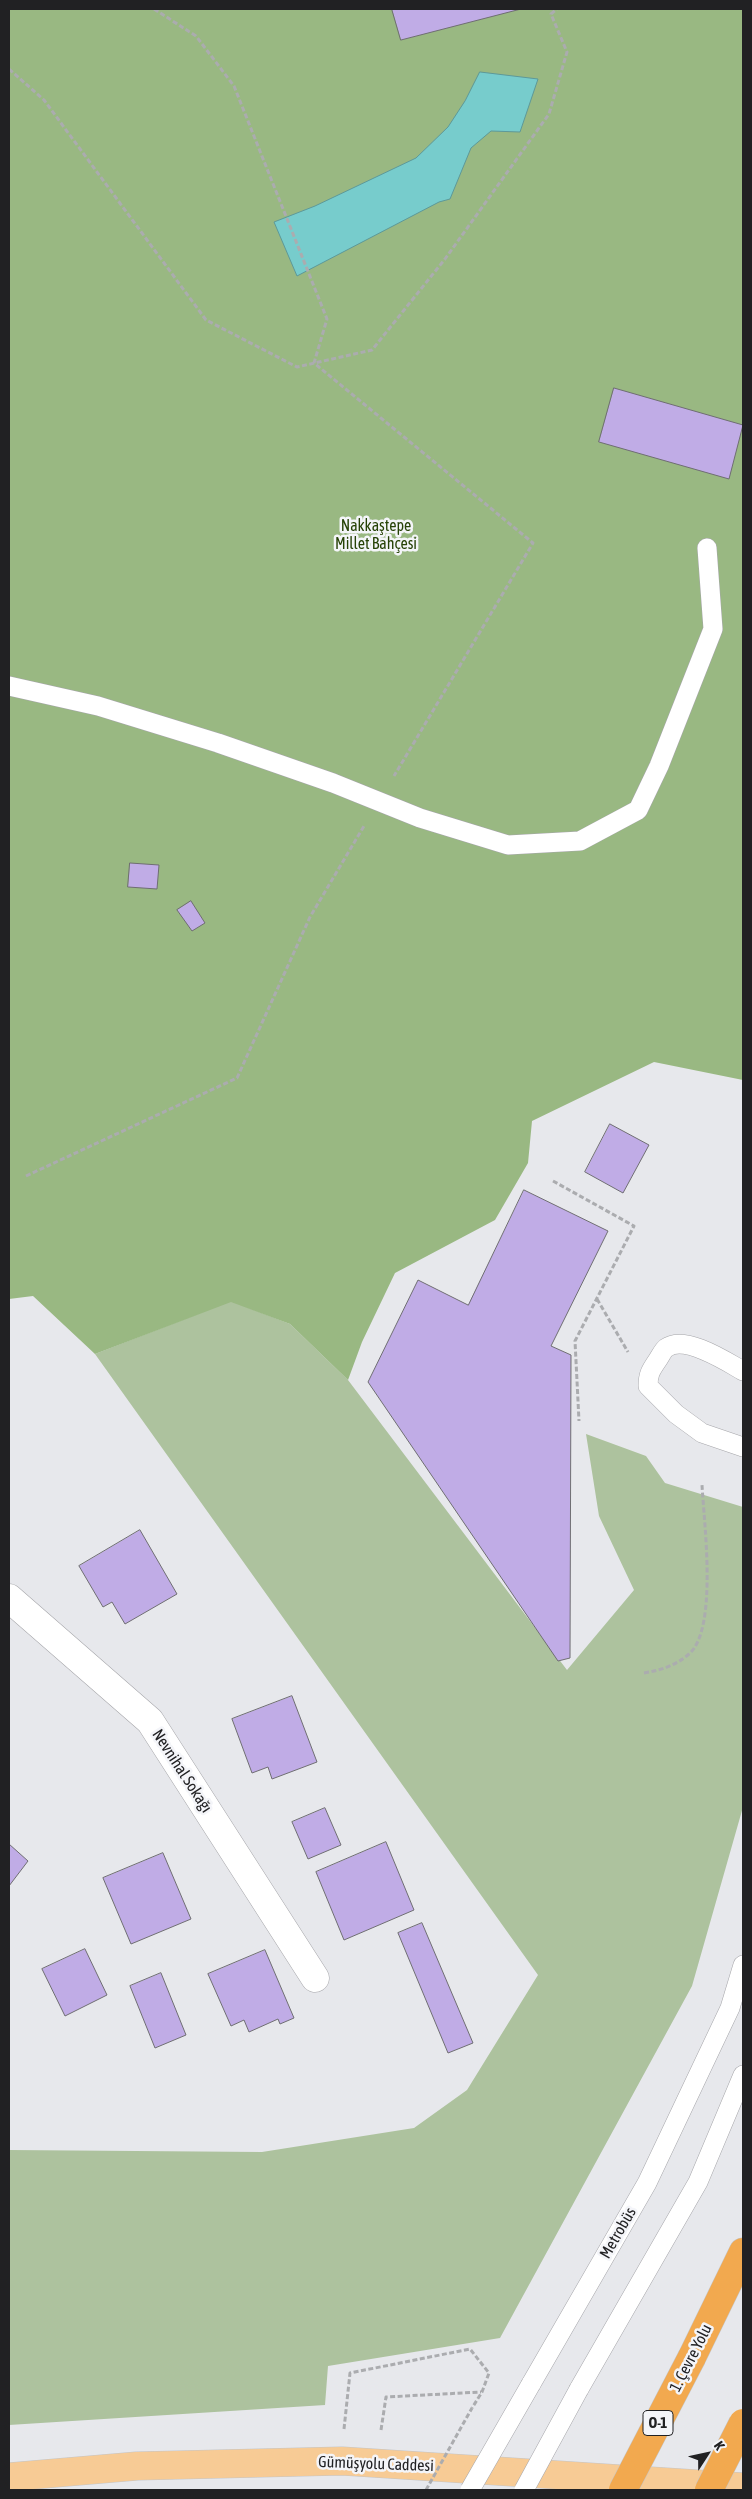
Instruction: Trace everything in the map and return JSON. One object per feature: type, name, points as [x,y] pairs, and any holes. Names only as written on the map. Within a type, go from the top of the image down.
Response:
[{"type":"highway","name":"1. Çevre Yolu","points":[[624,2490],[743,2252]]},
{"type":"highway","points":[[709,2490],[743,2423]]},
{"type":"main road","name":"Gümüşyolu Caddesi","points":[[9,2477],[137,2466],[342,2461],[743,2487]]},
{"type":"street","name":"Nevnihal Sokağı","points":[[9,1598],[150,1721],[315,1978]]},
{"type":"lane","points":[[9,686],[98,706],[218,743],[333,783],[420,818],[508,844],[580,841],[638,810],[659,766],[713,629],[707,548]]},
{"type":"lane","points":[[743,1371],[705,1350],[688,1345],[676,1345],[666,1348],[648,1375],[648,1386],[664,1404],[702,1433],[743,1447]]},
{"type":"lane","name":"Metrobüs","points":[[470,2490],[647,2183],[730,2008],[743,1965]]},
{"type":"lane","points":[[524,2490],[579,2389],[698,2182],[743,2075]]},
{"type":"path","points":[[154,9],[196,36],[234,86],[328,319],[314,363]]},
{"type":"path","points":[[9,69],[44,100],[206,320],[297,367],[372,350],[445,259],[549,114],[567,52],[551,14],[557,9]]},
{"type":"path","points":[[553,1181],[634,1226],[575,1340],[579,1421]]},
{"type":"path","points":[[597,1298],[648,1386]]},
{"type":"path","points":[[644,1673],[669,1668],[691,1653],[704,1631],[707,1603],[702,1485]]},
{"type":"path","points":[[343,2437],[350,2373],[470,2349],[489,2374],[482,2392],[426,2490]]},
{"type":"path","points":[[379,2437],[386,2397],[482,2392]]},
{"type":"green space","name":"Nakkaştepe Millet Bahçesi","points":[[9,9],[743,9],[743,1080],[654,1062],[532,1121],[528,1163],[495,1220],[395,1273],[362,1342],[348,1380],[290,1324],[231,1302],[95,1354],[33,1296],[9,1299]]},
{"type":"green space","points":[[231,1301],[290,1324],[348,1380],[567,1670],[634,1590],[599,1516],[586,1434],[646,1456],[665,1483],[743,1507],[743,1807],[692,1986],[500,2338],[328,2366],[325,2405],[9,2425],[9,2150],[262,2152],[414,2128],[467,2090],[538,1975],[95,1354]]},
{"type":"water","points":[[480,72],[538,79],[520,132],[491,131],[471,148],[450,199],[439,202],[297,276],[274,222],[315,206],[416,158],[448,127],[465,101]]},
{"type":"building","points":[[392,9],[521,9],[401,40]]},
{"type":"building","points":[[614,388],[743,425],[729,479],[599,442]]},
{"type":"building","points":[[130,863],[159,865],[157,889],[128,887]]},
{"type":"building","points":[[191,901],[205,923],[192,931],[177,910]]},
{"type":"building","points":[[610,1124],[649,1145],[623,1193],[585,1172]]},
{"type":"building","points":[[524,1190],[608,1231],[551,1346],[571,1355],[570,1658],[558,1661],[368,1382],[418,1280],[468,1305]]},
{"type":"building","points":[[140,1530],[177,1594],[125,1624],[112,1602],[103,1607],[79,1566]]},
{"type":"building","points":[[292,1696],[317,1762],[272,1779],[268,1767],[252,1773],[232,1719]]},
{"type":"building","points":[[325,1808],[341,1845],[308,1859],[292,1822]]},
{"type":"building","points":[[386,1842],[414,1910],[344,1940],[316,1872]]},
{"type":"building","points":[[9,1844],[28,1861],[9,1886]]},
{"type":"building","points":[[163,1853],[191,1919],[131,1944],[103,1878]]},
{"type":"building","points":[[422,1923],[473,2043],[448,2053],[398,1933]]},
{"type":"building","points":[[85,1949],[107,1995],[65,2016],[42,1969]]},
{"type":"building","points":[[265,1950],[294,2018],[280,2024],[278,2019],[249,2032],[244,2020],[231,2026],[208,1974]]},
{"type":"building","points":[[161,1973],[186,2035],[155,2048],[130,1986]]}]
